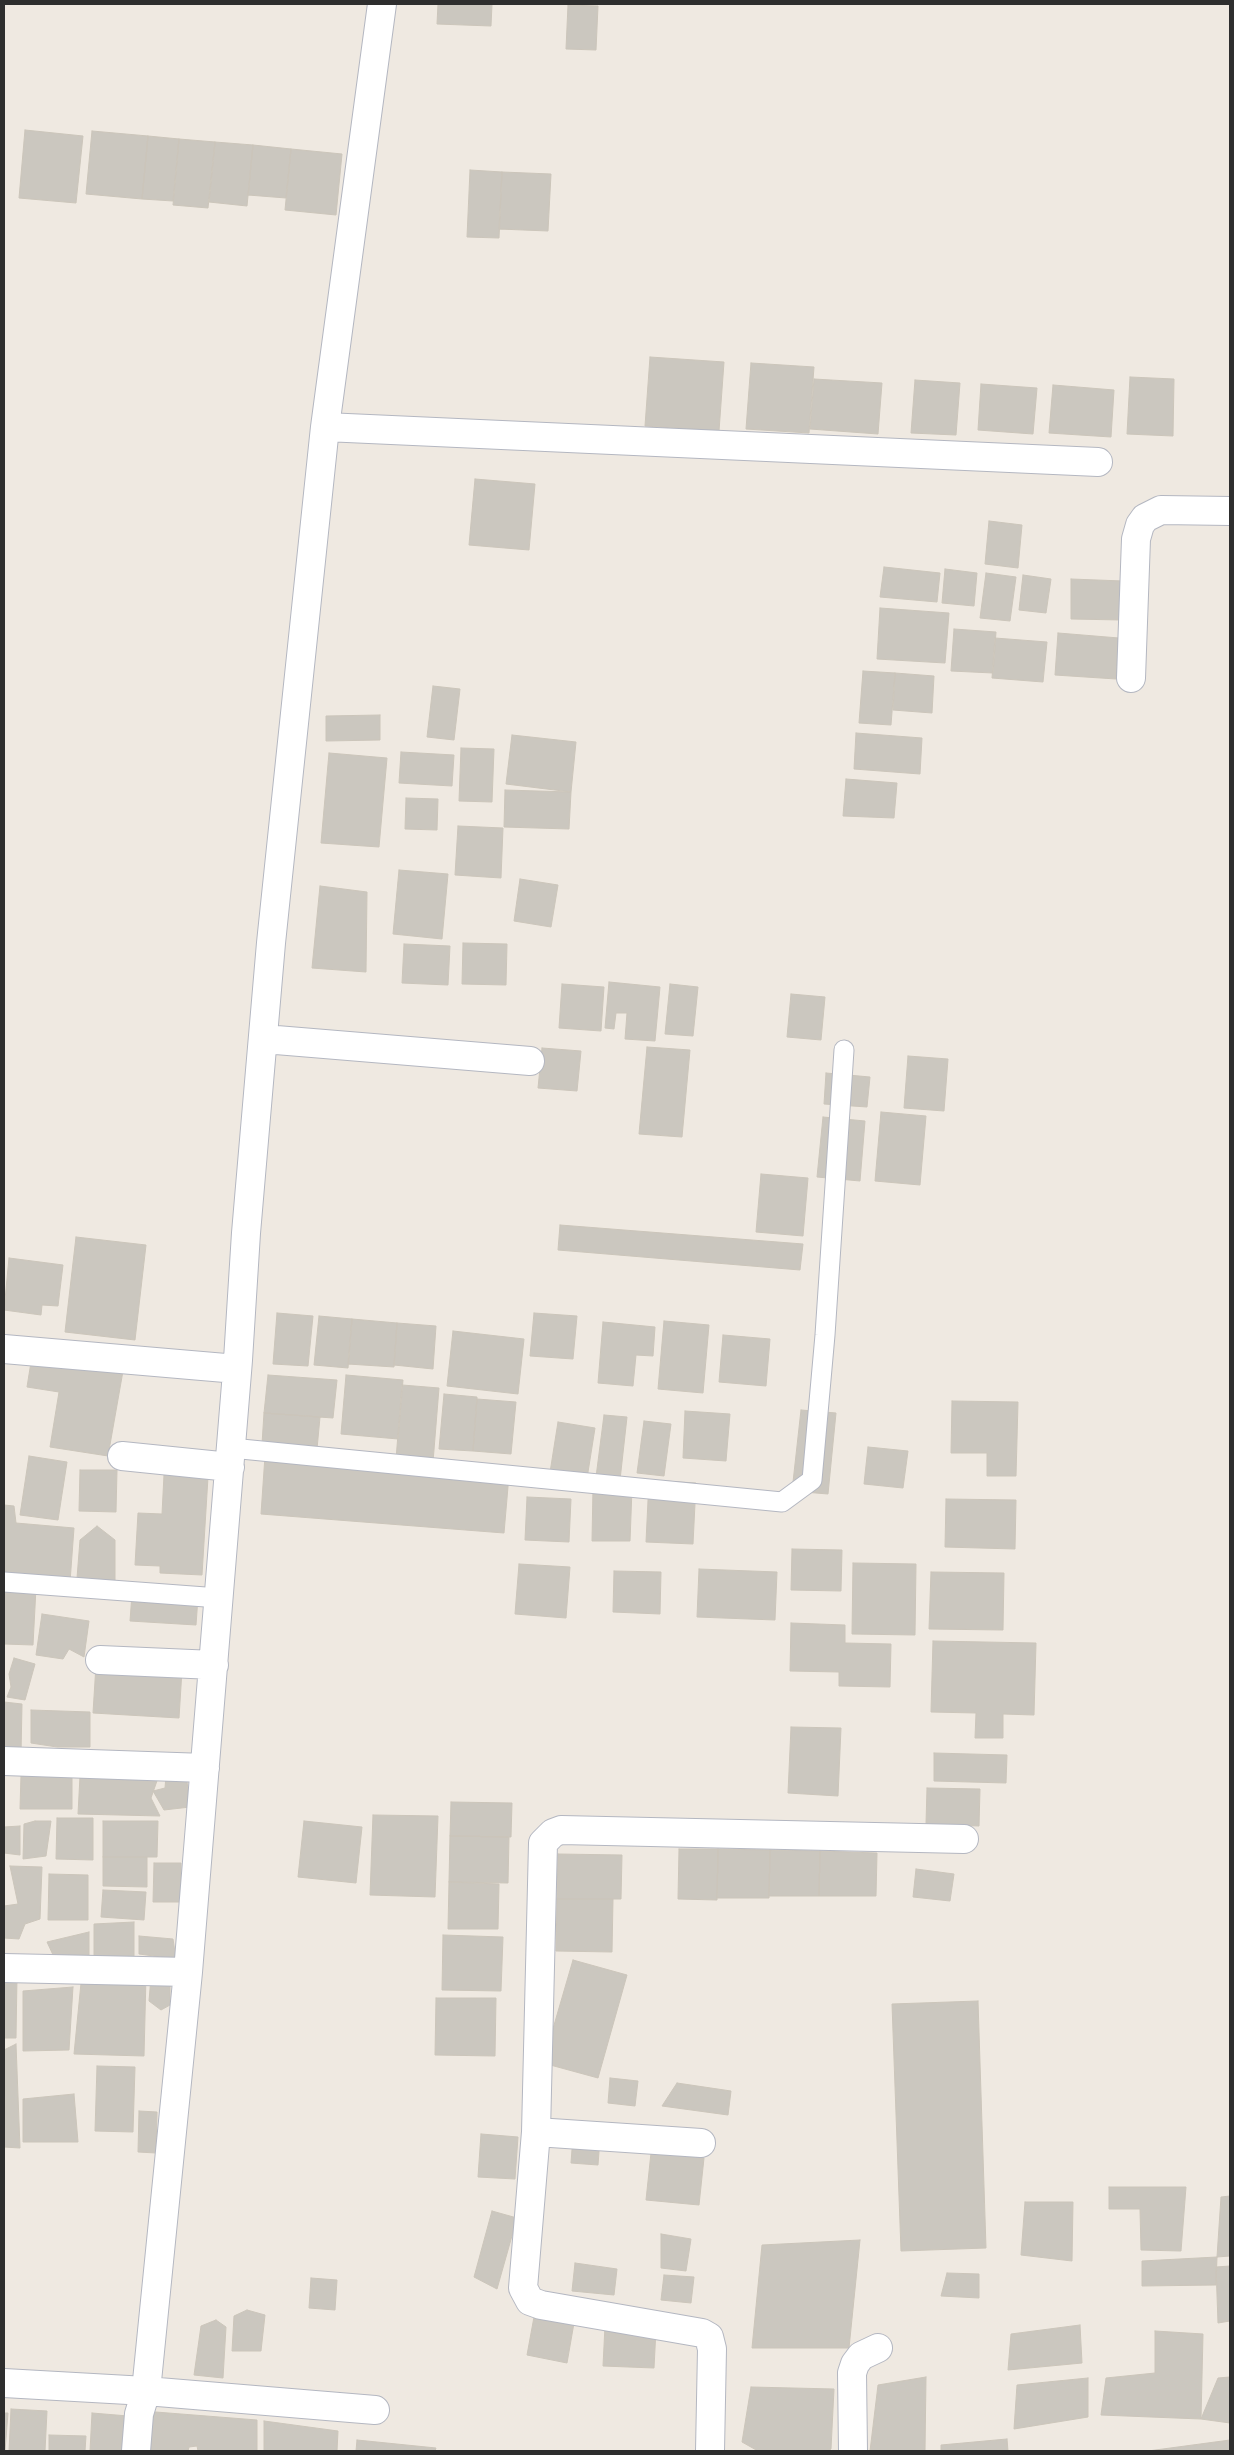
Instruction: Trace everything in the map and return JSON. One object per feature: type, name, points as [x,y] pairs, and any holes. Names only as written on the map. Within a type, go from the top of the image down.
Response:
[{"type":"street","points":[[136,2451],[188,1972],[238,1370],[246,1233],[272,943],[325,426],[382,4]]},
{"type":"street","points":[[325,426],[1098,462]]},
{"type":"street","points":[[1131,678],[1136,539],[1140,525],[1145,518],[1161,510],[1230,511]]},
{"type":"street","points":[[264,1039],[530,1061]]},
{"type":"street","points":[[4,1349],[238,1370]]},
{"type":"street","points":[[122,1456],[230,1458]]},
{"type":"street","points":[[100,1660],[214,1665]]},
{"type":"street","points":[[4,1761],[205,1768]]},
{"type":"street","points":[[710,2451],[712,2349],[709,2338],[702,2333],[541,2305],[530,2301],[522,2288],[536,2132],[542,1843],[553,1832],[561,1830],[964,1839]]},
{"type":"street","points":[[4,1968],[188,1972]]},
{"type":"street","points":[[536,2132],[701,2143]]},
{"type":"street","points":[[853,2451],[852,2373],[854,2364],[861,2356],[878,2348]]},
{"type":"street","points":[[4,2383],[142,2403],[375,2410]]},
{"type":"lane","points":[[230,1458],[782,1502],[812,1480],[825,1335],[844,1050]]},
{"type":"lane","points":[[4,1582],[219,1598]]},
{"type":"building","points":[[438,4],[492,4],[491,26],[437,24]]},
{"type":"building","points":[[568,5],[598,6],[596,50],[566,49]]},
{"type":"building","points":[[25,130],[83,136],[76,203],[19,198]]},
{"type":"building","points":[[92,131],[148,136],[142,199],[86,194]]},
{"type":"building","points":[[148,136],[179,139],[173,201],[142,199]]},
{"type":"building","points":[[179,139],[215,142],[208,208],[173,205]]},
{"type":"building","points":[[215,142],[253,145],[247,206],[209,202]]},
{"type":"building","points":[[253,145],[291,149],[286,198],[248,195]]},
{"type":"building","points":[[291,149],[342,154],[336,215],[285,210]]},
{"type":"building","points":[[470,170],[502,172],[499,238],[467,237]]},
{"type":"building","points":[[502,172],[551,174],[548,231],[499,229]]},
{"type":"building","points":[[650,357],[724,362],[719,431],[645,426]]},
{"type":"building","points":[[751,363],[814,367],[809,433],[746,429]]},
{"type":"building","points":[[1130,377],[1174,379],[1173,436],[1127,434]]},
{"type":"building","points":[[814,379],[882,383],[878,434],[810,429]]},
{"type":"building","points":[[915,380],[960,383],[956,435],[911,433]]},
{"type":"building","points":[[981,384],[1037,388],[1033,434],[978,430]]},
{"type":"building","points":[[1053,385],[1114,390],[1111,437],[1049,433]]},
{"type":"building","points":[[475,479],[535,484],[529,550],[469,545]]},
{"type":"building","points":[[989,521],[1022,525],[1018,568],[985,564]]},
{"type":"building","points":[[884,567],[940,573],[937,602],[880,597]]},
{"type":"building","points":[[945,569],[977,573],[974,606],[942,603]]},
{"type":"building","points":[[986,573],[1016,577],[1010,621],[980,618]]},
{"type":"building","points":[[1023,575],[1051,579],[1046,613],[1019,610]]},
{"type":"building","points":[[1071,579],[1123,581],[1122,620],[1071,619]]},
{"type":"building","points":[[880,608],[949,613],[945,663],[877,659]]},
{"type":"building","points":[[954,629],[996,632],[993,673],[951,671]]},
{"type":"building","points":[[1058,633],[1119,638],[1116,679],[1055,675]]},
{"type":"building","points":[[995,638],[1047,642],[1043,682],[992,678]]},
{"type":"building","points":[[863,671],[895,673],[891,725],[859,723]]},
{"type":"building","points":[[895,673],[934,676],[932,713],[893,710]]},
{"type":"building","points":[[433,686],[460,689],[454,740],[427,737]]},
{"type":"building","points":[[380,715],[380,740],[326,741],[326,716]]},
{"type":"building","points":[[856,733],[922,738],[920,774],[854,769]]},
{"type":"building","points":[[512,735],[576,742],[571,792],[506,784]]},
{"type":"building","points":[[461,748],[494,749],[492,802],[459,801]]},
{"type":"building","points":[[401,752],[454,755],[452,786],[399,783]]},
{"type":"building","points":[[329,753],[387,758],[379,847],[321,843]]},
{"type":"building","points":[[846,779],[897,783],[894,818],[843,816]]},
{"type":"building","points":[[505,790],[571,792],[569,829],[504,827]]},
{"type":"building","points":[[406,798],[438,799],[437,830],[405,829]]},
{"type":"building","points":[[458,826],[503,828],[501,878],[455,875]]},
{"type":"building","points":[[399,870],[448,874],[442,939],[393,934]]},
{"type":"building","points":[[520,879],[558,885],[551,927],[514,921]]},
{"type":"building","points":[[320,886],[367,892],[366,972],[312,968]]},
{"type":"building","points":[[463,943],[507,944],[506,985],[462,984]]},
{"type":"building","points":[[404,944],[450,946],[448,985],[402,983]]},
{"type":"building","points":[[609,982],[660,987],[655,1041],[625,1039],[627,1013],[616,1013],[614,1029],[605,1028]]},
{"type":"building","points":[[562,984],[604,987],[601,1031],[559,1028]]},
{"type":"building","points":[[670,984],[698,987],[693,1036],[665,1034]]},
{"type":"building","points":[[791,994],[825,997],[821,1040],[787,1037]]},
{"type":"building","points":[[647,1047],[690,1050],[682,1137],[639,1134]]},
{"type":"building","points":[[542,1048],[581,1051],[577,1091],[538,1088]]},
{"type":"building","points":[[908,1056],[948,1059],[944,1111],[904,1108]]},
{"type":"building","points":[[826,1073],[870,1077],[867,1107],[824,1104]]},
{"type":"building","points":[[881,1112],[926,1116],[920,1185],[875,1181]]},
{"type":"building","points":[[823,1117],[865,1121],[860,1181],[817,1177]]},
{"type":"building","points":[[761,1174],[808,1178],[803,1236],[756,1232]]},
{"type":"building","points":[[560,1225],[803,1244],[800,1270],[558,1250]]},
{"type":"building","points":[[76,1237],[146,1245],[135,1340],[65,1332]]},
{"type":"building","points":[[9,1258],[63,1265],[58,1306],[42,1305],[41,1315],[4,1310]]},
{"type":"building","points":[[277,1313],[313,1316],[308,1366],[273,1364]]},
{"type":"building","points":[[534,1313],[577,1316],[573,1359],[530,1356]]},
{"type":"building","points":[[319,1316],[352,1319],[348,1368],[314,1365]]},
{"type":"building","points":[[352,1319],[397,1323],[394,1367],[348,1364]]},
{"type":"building","points":[[664,1321],[709,1325],[703,1393],[658,1389]]},
{"type":"building","points":[[603,1322],[655,1327],[653,1356],[636,1355],[633,1386],[598,1383]]},
{"type":"building","points":[[397,1323],[436,1326],[433,1369],[394,1365]]},
{"type":"building","points":[[453,1331],[524,1339],[518,1394],[447,1386]]},
{"type":"building","points":[[723,1335],[770,1339],[766,1386],[719,1382]]},
{"type":"building","points":[[32,1356],[123,1371],[108,1456],[50,1447],[59,1392],[27,1387]]},
{"type":"building","points":[[268,1375],[337,1380],[333,1418],[264,1413]]},
{"type":"building","points":[[346,1375],[403,1380],[398,1439],[341,1434]]},
{"type":"building","points":[[402,1385],[439,1388],[433,1462],[396,1459]]},
{"type":"building","points":[[444,1394],[477,1397],[473,1451],[439,1449]]},
{"type":"building","points":[[477,1399],[516,1402],[511,1454],[473,1451]]},
{"type":"building","points":[[952,1401],[1018,1402],[1016,1476],[987,1476],[987,1453],[951,1453]]},
{"type":"building","points":[[801,1410],[836,1413],[828,1494],[792,1491]]},
{"type":"building","points":[[685,1411],[730,1414],[726,1461],[683,1458]]},
{"type":"building","points":[[264,1413],[320,1417],[317,1449],[262,1444]]},
{"type":"building","points":[[604,1415],[627,1417],[620,1480],[596,1477]]},
{"type":"building","points":[[644,1421],[671,1424],[664,1476],[637,1473]]},
{"type":"building","points":[[558,1422],[595,1428],[585,1491],[548,1485]]},
{"type":"building","points":[[868,1447],[908,1451],[903,1488],[864,1484]]},
{"type":"building","points":[[29,1456],[67,1462],[58,1520],[20,1515]]},
{"type":"building","points":[[265,1456],[509,1475],[504,1533],[261,1514]]},
{"type":"building","points":[[80,1470],[117,1470],[116,1512],[79,1511]]},
{"type":"building","points":[[164,1475],[208,1477],[202,1575],[160,1573],[160,1566],[135,1565],[138,1513],[162,1514]]},
{"type":"building","points":[[649,1480],[696,1483],[693,1544],[646,1542]]},
{"type":"building","points":[[593,1488],[632,1489],[630,1541],[592,1541]]},
{"type":"building","points":[[527,1497],[571,1499],[569,1542],[525,1540]]},
{"type":"building","points":[[946,1499],[1016,1500],[1015,1549],[945,1547]]},
{"type":"building","points":[[4,1505],[14,1506],[16,1523],[74,1528],[70,1582],[4,1573]]},
{"type":"building","points":[[97,1526],[115,1540],[115,1581],[77,1578],[80,1540]]},
{"type":"building","points":[[792,1549],[842,1550],[841,1591],[791,1590]]},
{"type":"building","points":[[853,1563],[916,1564],[915,1635],[852,1634]]},
{"type":"building","points":[[519,1564],[570,1567],[566,1618],[515,1614]]},
{"type":"building","points":[[699,1569],[777,1572],[775,1620],[697,1617]]},
{"type":"building","points":[[614,1571],[661,1572],[660,1614],[613,1612]]},
{"type":"building","points":[[931,1572],[1004,1573],[1003,1630],[929,1629]]},
{"type":"building","points":[[4,1587],[36,1588],[33,1645],[4,1644]]},
{"type":"building","points":[[132,1594],[198,1597],[196,1625],[130,1621]]},
{"type":"building","points":[[42,1614],[89,1621],[84,1657],[69,1649],[63,1659],[36,1655]]},
{"type":"building","points":[[791,1623],[845,1625],[845,1643],[891,1644],[890,1687],[839,1686],[839,1672],[790,1671]]},
{"type":"building","points":[[933,1641],[1036,1643],[1034,1715],[1003,1714],[1003,1738],[975,1738],[976,1713],[931,1712]]},
{"type":"building","points":[[14,1658],[35,1664],[25,1700],[7,1697],[11,1687],[9,1674]]},
{"type":"building","points":[[96,1665],[182,1670],[179,1718],[93,1713]]},
{"type":"building","points":[[4,1702],[22,1704],[21,1754],[4,1753]]},
{"type":"building","points":[[31,1710],[90,1712],[90,1747],[57,1747],[31,1743]]},
{"type":"building","points":[[791,1727],[841,1728],[838,1796],[788,1793]]},
{"type":"building","points":[[934,1753],[1007,1755],[1006,1783],[934,1781]]},
{"type":"building","points":[[186,1773],[190,1807],[164,1810],[153,1791],[165,1788],[166,1776]]},
{"type":"building","points":[[21,1775],[72,1775],[72,1809],[20,1809]]},
{"type":"building","points":[[159,1775],[151,1798],[160,1816],[78,1814],[80,1776]]},
{"type":"building","points":[[927,1788],[980,1789],[979,1826],[926,1824]]},
{"type":"building","points":[[451,1802],[512,1803],[511,1837],[450,1836]]},
{"type":"building","points":[[373,1815],[438,1816],[435,1897],[370,1895]]},
{"type":"building","points":[[57,1818],[93,1818],[93,1860],[56,1859]]},
{"type":"building","points":[[35,1821],[51,1821],[46,1856],[23,1859],[24,1824]]},
{"type":"building","points":[[103,1821],[158,1821],[157,1857],[103,1857]]},
{"type":"building","points":[[304,1821],[362,1827],[356,1883],[298,1877]]},
{"type":"building","points":[[20,1826],[20,1855],[4,1853],[4,1827]]},
{"type":"building","points":[[450,1836],[509,1837],[508,1883],[449,1882]]},
{"type":"building","points":[[679,1849],[718,1849],[717,1900],[678,1899]]},
{"type":"building","points":[[718,1849],[770,1850],[769,1898],[717,1898]]},
{"type":"building","points":[[770,1850],[820,1851],[819,1896],[769,1896]]},
{"type":"building","points":[[820,1851],[877,1853],[876,1896],[819,1896]]},
{"type":"building","points":[[558,1854],[622,1855],[621,1899],[557,1899]]},
{"type":"building","points":[[103,1857],[147,1857],[147,1887],[103,1886]]},
{"type":"building","points":[[154,1863],[181,1863],[181,1902],[153,1902]]},
{"type":"building","points":[[10,1866],[42,1867],[40,1919],[25,1924],[19,1939],[4,1938],[4,1906],[18,1904]]},
{"type":"building","points":[[916,1869],[954,1874],[950,1901],[913,1897]]},
{"type":"building","points":[[49,1874],[88,1875],[88,1920],[48,1920]]},
{"type":"building","points":[[449,1882],[499,1884],[498,1929],[448,1929]]},
{"type":"building","points":[[103,1890],[146,1892],[144,1920],[101,1917]]},
{"type":"building","points":[[557,1899],[613,1899],[612,1952],[556,1951]]},
{"type":"building","points":[[134,1922],[134,1961],[94,1956],[94,1924]]},
{"type":"building","points":[[89,1932],[89,1958],[54,1957],[47,1942]]},
{"type":"building","points":[[443,1935],[503,1937],[501,1991],[442,1990]]},
{"type":"building","points":[[139,1936],[173,1939],[176,1959],[139,1954]]},
{"type":"building","points":[[573,1960],[627,1975],[598,2078],[543,2063]]},
{"type":"building","points":[[82,1973],[146,1976],[144,2056],[74,2054]]},
{"type":"building","points":[[4,1976],[17,1976],[16,2038],[4,2038]]},
{"type":"building","points":[[151,1977],[170,1977],[170,2005],[161,2010],[149,2001]]},
{"type":"building","points":[[73,1987],[69,2050],[23,2051],[23,1991]]},
{"type":"building","points":[[436,1998],[496,1998],[495,2056],[435,2055]]},
{"type":"building","points":[[978,2001],[986,2248],[901,2251],[892,2004]]},
{"type":"building","points":[[16,2044],[20,2148],[4,2147],[4,2050]]},
{"type":"building","points":[[97,2066],[135,2067],[133,2132],[95,2131]]},
{"type":"building","points":[[610,2078],[638,2081],[635,2106],[608,2103]]},
{"type":"building","points":[[677,2083],[731,2091],[728,2115],[662,2106]]},
{"type":"building","points":[[74,2094],[78,2142],[23,2142],[23,2099]]},
{"type":"building","points":[[139,2111],[157,2112],[156,2153],[138,2152]]},
{"type":"building","points":[[481,2134],[518,2137],[515,2179],[478,2177]]},
{"type":"building","points":[[573,2136],[600,2138],[598,2165],[571,2163]]},
{"type":"building","points":[[651,2153],[704,2158],[699,2205],[646,2200]]},
{"type":"building","points":[[1109,2187],[1186,2187],[1181,2251],[1141,2250],[1140,2209],[1109,2209]]},
{"type":"building","points":[[1230,2196],[1230,2256],[1217,2257],[1221,2197]]},
{"type":"building","points":[[1025,2202],[1073,2202],[1072,2261],[1021,2255]]},
{"type":"building","points":[[492,2211],[517,2218],[497,2289],[474,2277]]},
{"type":"building","points":[[661,2234],[691,2239],[686,2271],[661,2268]]},
{"type":"building","points":[[860,2240],[849,2348],[752,2348],[762,2245]]},
{"type":"building","points":[[1217,2257],[1216,2285],[1142,2286],[1142,2261]]},
{"type":"building","points":[[575,2263],[617,2269],[614,2295],[572,2291]]},
{"type":"building","points":[[1230,2266],[1230,2321],[1218,2323],[1216,2267]]},
{"type":"building","points":[[947,2273],[979,2274],[979,2298],[941,2296]]},
{"type":"building","points":[[664,2275],[694,2277],[691,2303],[661,2300]]},
{"type":"building","points":[[311,2278],[337,2280],[335,2310],[309,2308]]},
{"type":"building","points":[[247,2310],[265,2315],[261,2351],[232,2351],[234,2316]]},
{"type":"building","points":[[534,2317],[574,2323],[567,2363],[527,2355]]},
{"type":"building","points":[[216,2320],[226,2327],[223,2378],[194,2375],[201,2326]]},
{"type":"building","points":[[1080,2325],[1082,2363],[1008,2370],[1011,2334]]},
{"type":"building","points":[[605,2326],[656,2329],[654,2368],[603,2366]]},
{"type":"building","points":[[1155,2331],[1203,2334],[1201,2419],[1101,2415],[1106,2378],[1155,2373]]},
{"type":"building","points":[[926,2377],[925,2451],[870,2451],[878,2385]]},
{"type":"building","points":[[1230,2377],[1230,2423],[1201,2419],[1218,2378]]},
{"type":"building","points":[[1088,2378],[1088,2417],[1014,2429],[1017,2385]]},
{"type":"building","points":[[751,2387],[834,2389],[831,2449],[828,2451],[758,2451],[742,2442]]},
{"type":"building","points":[[11,2409],[47,2411],[45,2451],[9,2451]]},
{"type":"building","points":[[143,2411],[257,2420],[257,2451],[198,2451],[197,2446],[189,2447],[188,2451],[139,2451]]},
{"type":"building","points":[[4,2413],[8,2413],[5,2451],[4,2451]]},
{"type":"building","points":[[92,2413],[128,2416],[126,2451],[90,2451]]},
{"type":"building","points":[[264,2421],[338,2431],[337,2451],[264,2451]]},
{"type":"building","points":[[49,2435],[86,2436],[85,2451],[49,2451]]},
{"type":"building","points":[[1007,2439],[1008,2451],[941,2451],[941,2445]]},
{"type":"building","points":[[357,2440],[436,2448],[435,2451],[356,2451]]},
{"type":"building","points":[[1230,2440],[1230,2451],[1148,2451]]}]
